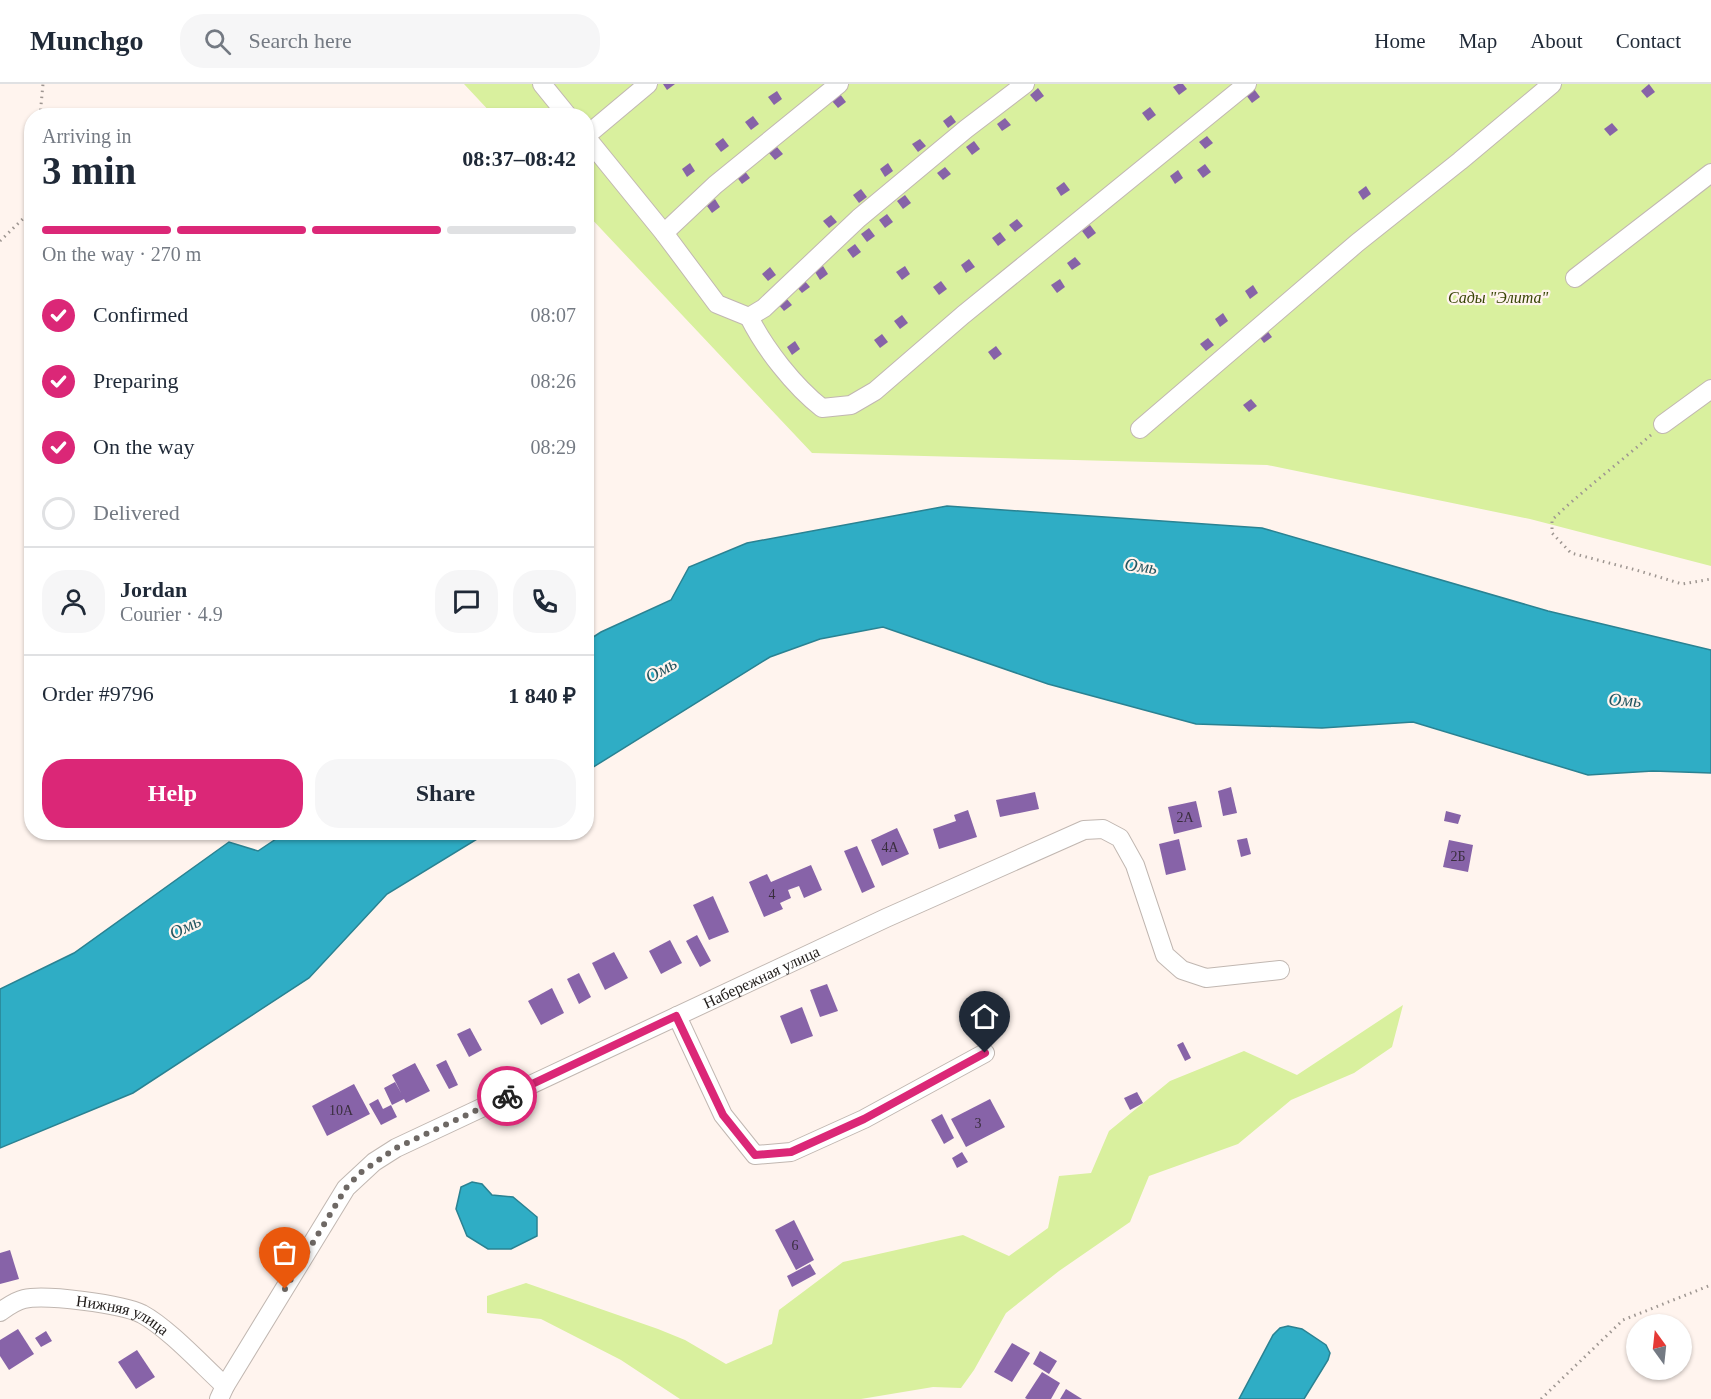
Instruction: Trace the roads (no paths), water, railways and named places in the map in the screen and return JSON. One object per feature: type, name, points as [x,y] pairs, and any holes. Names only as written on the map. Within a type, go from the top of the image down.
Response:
[{"type":"street","points":[[542,84],[562,108]]},
{"type":"street","points":[[594,130],[648,84]]},
{"type":"street","points":[[664,233],[716,185],[839,84]]},
{"type":"street","points":[[749,316],[764,309],[859,218],[966,129],[1025,84]]},
{"type":"street","points":[[594,147],[664,233],[717,304],[749,316],[756,330],[807,396],[822,408],[850,405],[875,391],[981,299],[1247,84]]},
{"type":"street","points":[[1140,429],[1356,243],[1460,161],[1552,84]]},
{"type":"street","points":[[1575,278],[1711,173]]},
{"type":"street","points":[[1663,424],[1711,389]]},
{"type":"street","name":"Набережная улица","points":[[222,1392],[346,1188],[374,1161],[396,1148],[875,923],[1084,830],[1103,829],[1120,838],[1135,865],[1165,955],[1182,970],[1206,978],[1280,970]]},
{"type":"street","points":[[676,1016],[723,1115],[755,1155],[791,1152],[864,1119],[985,1053]]},
{"type":"street","name":"Нижняя улица","points":[[0,1312],[22,1299],[38,1297],[123,1307],[140,1313],[155,1323],[222,1392]]},
{"type":"water","name":"Омь","points":[[947,506],[1262,528],[1548,611],[1711,650],[1711,773],[1653,771],[1588,775],[1413,722],[1322,728],[1196,724],[1048,684],[883,627],[820,639],[770,657],[594,767],[594,636],[671,600],[689,567],[747,543]]},
{"type":"water","name":"Омь","points":[[274,840],[476,840],[387,894],[309,978],[133,1093],[0,1148],[0,989],[74,953],[229,842],[258,851]]},
{"type":"water","points":[[472,1182],[482,1184],[492,1195],[513,1197],[537,1217],[537,1236],[511,1249],[488,1249],[467,1236],[456,1209],[461,1187]]},
{"type":"water","points":[[1288,1326],[1302,1329],[1326,1345],[1330,1353],[1304,1399],[1239,1399],[1273,1335],[1280,1328]]},
{"type":"park label","name":"Сады \"Элита\"","points":[[1498,297]]}]
